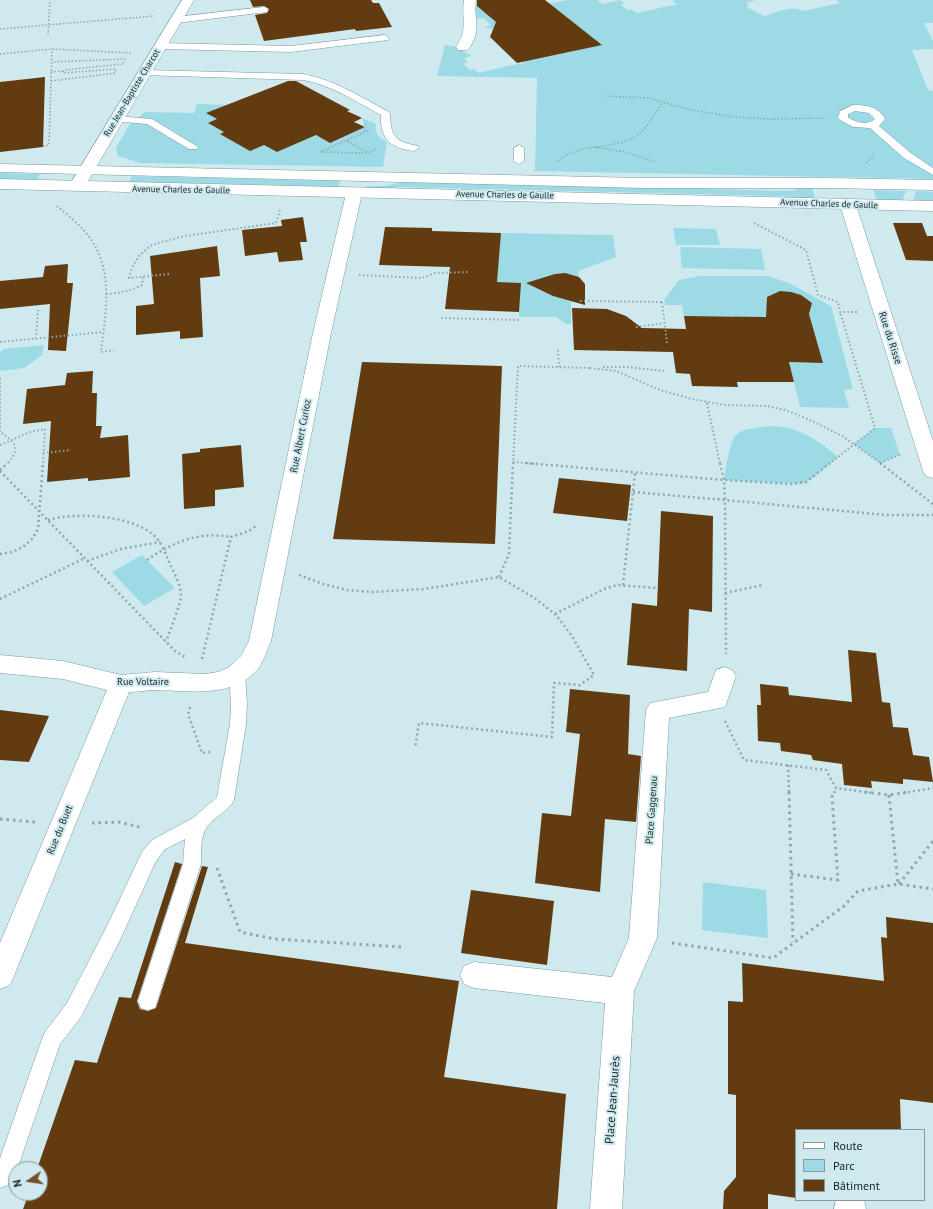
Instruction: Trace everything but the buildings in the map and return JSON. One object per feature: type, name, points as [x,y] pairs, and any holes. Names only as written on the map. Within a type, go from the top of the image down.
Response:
[{"type":"street","name":"Rue Jean-Baptiste Charcot","points":[[77,186],[188,0]]},
{"type":"street","points":[[463,47],[469,40],[472,32],[468,17],[470,0]]},
{"type":"street","name":"Avenue Charles de Gaulle","points":[[0,168],[643,183],[859,183],[933,185]]},
{"type":"street","points":[[352,193],[364,176]]},
{"type":"street","points":[[826,183],[825,191],[829,204]]},
{"type":"street","name":"Rue du Risse","points":[[859,183],[866,198],[856,205],[882,312],[933,471]]},
{"type":"street","name":"Avenue Charles de Gaulle","points":[[0,184],[933,206]]},
{"type":"street","name":"Rue Albert Curioz","points":[[237,673],[250,662],[258,648],[335,274],[353,198],[352,193]]},
{"type":"street","name":"Rue Voltaire","points":[[0,664],[63,670],[121,684],[198,676],[214,682],[237,673]]},
{"type":"street","points":[[717,700],[724,676]]},
{"type":"street","name":"Rue du Buet","points":[[0,976],[121,684]]},
{"type":"street","name":"Place Gaggenau","points":[[620,991],[643,938],[658,710],[717,700]]},
{"type":"street","points":[[474,975],[620,991]]},
{"type":"street","name":"Place Jean-Jaurès","points":[[606,1209],[620,991]]},
{"type":"lane","points":[[178,17],[208,16],[263,6]]},
{"type":"lane","points":[[159,50],[291,49],[385,38]]},
{"type":"lane","points":[[145,73],[303,77],[318,79],[333,85],[386,114],[385,129],[396,142],[403,146],[414,148]]},
{"type":"lane","points":[[858,108],[870,110],[878,114],[880,119],[879,122],[872,125],[855,125],[843,118],[843,113],[849,109],[858,108]]},
{"type":"lane","points":[[116,119],[149,121],[193,146]]},
{"type":"lane","points":[[872,125],[908,156],[933,172]]},
{"type":"lane","points":[[519,148],[519,161]]},
{"type":"lane","points":[[0,1177],[10,1160],[52,1039],[74,1010],[114,932],[148,858],[158,845],[199,823],[225,800],[239,705],[237,673]]},
{"type":"lane","points":[[148,1001],[192,864],[193,842],[199,823]]},
{"type":"path","points":[[48,35],[50,0]]},
{"type":"path","points":[[0,29],[178,17]]},
{"type":"path","points":[[0,54],[52,49],[159,50]]},
{"type":"path","points":[[43,146],[49,145],[52,49]]},
{"type":"path","points":[[51,72],[123,64],[125,59],[52,62]]},
{"type":"path","points":[[51,81],[115,73],[116,69],[63,73],[63,71]]},
{"type":"path","points":[[605,96],[642,97],[701,112],[745,118],[780,120],[843,118]]},
{"type":"path","points":[[547,180],[558,161],[566,154],[621,142],[637,135],[643,130],[663,102]]},
{"type":"path","points":[[366,124],[364,126],[364,130],[368,131],[320,152],[368,153],[396,142]]},
{"type":"path","points":[[347,140],[368,153]]},
{"type":"path","points":[[56,205],[81,226],[100,251],[106,266],[107,283],[101,352],[114,350]]},
{"type":"path","points":[[169,274],[129,278],[130,269],[139,256],[151,246],[178,238],[252,225],[276,223],[281,206]]},
{"type":"path","points":[[513,462],[724,480],[801,484],[813,478],[874,428],[838,302],[818,295],[806,250],[753,223],[752,217]]},
{"type":"path","points":[[335,274],[422,278],[435,272],[468,272]]},
{"type":"path","points":[[106,294],[122,293],[137,288],[142,284],[143,276]]},
{"type":"path","points":[[580,301],[663,302],[667,343]]},
{"type":"path","points":[[36,339],[38,310]]},
{"type":"path","points":[[840,312],[882,312]]},
{"type":"path","points":[[441,318],[519,320]]},
{"type":"path","points":[[636,327],[664,323]]},
{"type":"path","points":[[0,342],[103,332]]},
{"type":"path","points":[[558,350],[559,367]]},
{"type":"path","points":[[499,577],[509,554],[518,366],[590,368],[627,367],[664,370]]},
{"type":"path","points":[[590,368],[616,371],[660,390],[707,403],[768,406],[785,410],[816,422],[854,444],[933,504]]},
{"type":"path","points":[[0,378],[2,381],[0,432],[13,440],[16,444],[14,456],[0,471],[198,676]]},
{"type":"path","points":[[707,403],[724,480],[726,669],[724,676]]},
{"type":"path","points":[[0,445],[30,432],[45,429],[38,529],[30,542],[23,547],[0,554]]},
{"type":"path","points":[[43,453],[72,450]]},
{"type":"path","points":[[623,585],[635,472]]},
{"type":"path","points":[[633,492],[871,514],[933,515]]},
{"type":"path","points":[[48,520],[63,516],[82,515],[116,519],[146,529],[160,542],[176,578],[181,596],[166,642]]},
{"type":"path","points":[[147,560],[163,549],[178,542],[209,534],[218,534],[231,537],[249,532],[258,524]]},
{"type":"path","points":[[231,537],[188,714],[202,753],[234,747]]},
{"type":"path","points":[[88,561],[127,547],[160,542]]},
{"type":"path","points":[[0,600],[84,558]]},
{"type":"path","points":[[276,561],[300,576],[320,583],[356,591],[398,592],[499,577],[544,604],[555,614],[568,631],[594,676],[580,685],[554,683],[552,737],[419,723],[415,748]]},
{"type":"path","points":[[555,614],[604,589],[617,585],[658,588]]},
{"type":"path","points":[[725,593],[763,585]]},
{"type":"path","points":[[717,700],[744,760],[826,770],[836,788]]},
{"type":"path","points":[[788,765],[793,943]]},
{"type":"path","points":[[836,788],[889,795],[933,788]]},
{"type":"path","points":[[791,874],[838,880],[832,797],[836,788]]},
{"type":"path","points":[[889,795],[898,884]]},
{"type":"path","points":[[898,884],[933,841]]},
{"type":"path","points":[[643,938],[773,958],[844,906],[858,891],[898,884],[933,889]]},
{"type":"green space","points":[[568,0],[597,0],[603,4],[620,0],[624,3],[621,5],[628,10],[631,9],[637,13],[677,4],[672,1],[675,0],[756,0],[746,3],[749,6],[746,7],[764,16],[794,8],[803,11],[840,3],[836,0],[933,0],[933,23],[924,23],[933,41],[933,49],[912,50],[928,90],[933,91],[933,179],[535,171],[537,78],[437,76],[445,45],[455,47],[472,56],[464,58],[468,62],[463,64],[470,70],[473,69],[479,73],[524,63],[520,59],[552,51],[557,55],[570,52],[596,41],[590,35],[491,29],[484,27],[491,25],[484,18],[475,19],[474,8],[476,1],[479,4],[476,5],[483,11],[542,5]]},
{"type":"green space","points":[[197,104],[226,105],[207,113],[217,119],[224,132],[220,134],[264,145],[277,152],[316,135],[330,143],[365,127],[362,118],[376,124],[376,133],[387,142],[383,167],[140,163],[118,156],[116,148],[129,125],[145,112],[194,113]]},
{"type":"green space","points":[[0,173],[40,174],[37,180],[0,179]]},
{"type":"green space","points":[[132,176],[340,181],[338,189],[287,188],[278,185],[188,183],[187,187],[158,186],[159,182],[129,182]]},
{"type":"green space","points":[[403,182],[792,191],[800,188],[812,188],[816,200],[799,200],[778,196],[398,187],[385,190],[358,190],[367,186],[384,186]]},
{"type":"green space","points":[[873,190],[906,191],[902,202],[877,201]]},
{"type":"green space","points":[[916,191],[933,192],[933,200],[912,202]]},
{"type":"green space","points":[[673,228],[716,229],[720,245],[676,245]]},
{"type":"green space","points":[[501,233],[613,235],[616,257],[578,271],[581,302],[571,302],[571,324],[566,324],[556,317],[519,317],[520,283],[491,282]]},
{"type":"green space","points":[[680,247],[761,249],[765,270],[682,268]]},
{"type":"green space","points":[[700,276],[768,276],[789,283],[831,306],[853,389],[844,390],[849,408],[800,407],[789,362],[823,363],[738,334],[734,316],[684,316],[682,305],[665,305],[664,300],[679,280]]},
{"type":"green space","points":[[44,345],[42,355],[24,368],[0,371],[0,352],[4,349]]},
{"type":"green space","points":[[778,426],[806,434],[822,444],[838,457],[813,478],[801,484],[724,480],[730,449],[737,434],[747,429]]},
{"type":"green space","points":[[875,428],[891,428],[900,455],[880,463],[854,444]]},
{"type":"green space","points":[[142,555],[175,588],[144,606],[112,572]]},
{"type":"green space","points":[[703,882],[766,890],[768,938],[702,930]]}]
